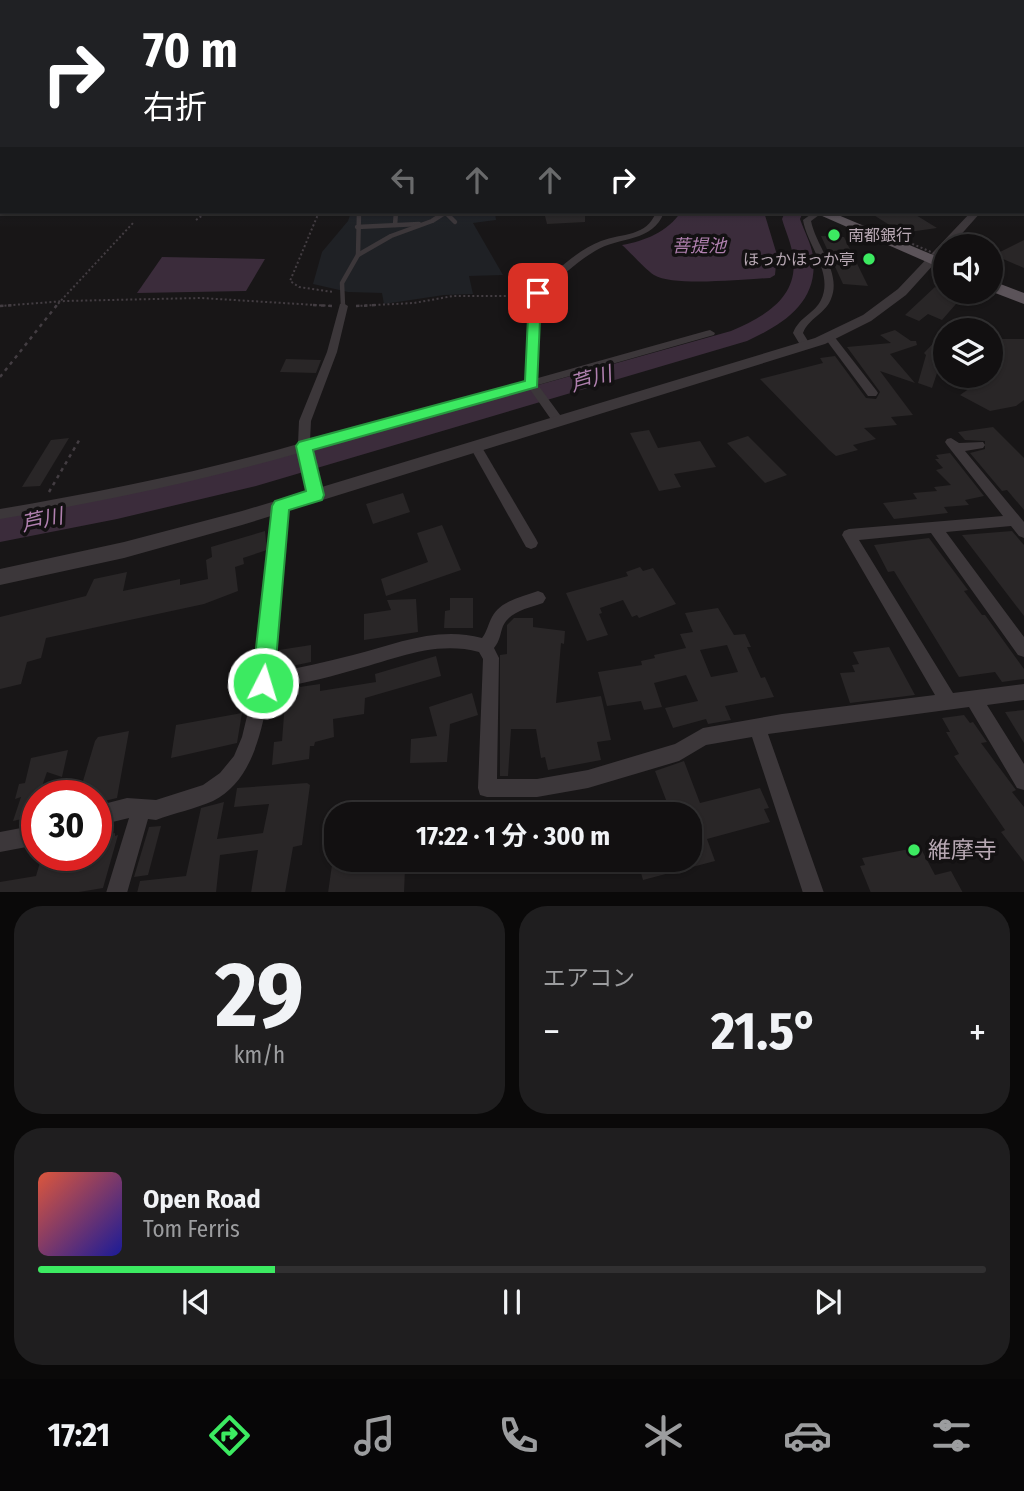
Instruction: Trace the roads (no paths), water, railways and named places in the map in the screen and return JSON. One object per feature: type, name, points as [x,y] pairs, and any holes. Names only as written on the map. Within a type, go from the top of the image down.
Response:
[{"type":"main road","points":[[824,214],[933,258]]},
{"type":"main road","points":[[1003,290],[1024,299]]},
{"type":"street","points":[[559,422],[532,384],[535,296],[599,245],[640,234],[657,222],[659,214]]},
{"type":"street","points":[[806,346],[797,333],[800,326],[822,305],[828,292],[824,265],[807,220],[816,214]]},
{"type":"street","points":[[960,234],[975,214]]},
{"type":"street","points":[[0,577],[124,550],[281,506],[806,346],[882,309],[933,267]]},
{"type":"street","points":[[316,495],[304,446],[304,421],[332,352],[343,302]]},
{"type":"street","points":[[0,514],[188,478],[710,333]]},
{"type":"street","points":[[829,337],[872,393]]},
{"type":"street","points":[[979,445],[954,445],[1019,526]]},
{"type":"street","points":[[476,447],[531,543]]},
{"type":"street","points":[[112,812],[127,808],[156,810],[208,793],[227,780],[240,762],[251,738],[263,683],[281,506]]},
{"type":"street","points":[[948,702],[849,536],[935,527],[1019,526]]},
{"type":"street","points":[[935,527],[1024,650]]},
{"type":"street","points":[[484,646],[492,639],[495,622],[503,611],[538,598]]},
{"type":"street","points":[[263,683],[353,663],[422,642],[471,641],[484,646],[491,658],[487,788],[537,788],[588,779],[679,752],[703,737],[757,727],[1024,692]]},
{"type":"street","points":[[972,699],[1024,781]]},
{"type":"street","points":[[757,727],[814,892]]},
{"type":"street","points":[[116,892],[141,810]]},
{"type":"street","points":[[0,842],[21,838]]},
{"type":"lane","points":[[358,255],[359,214]]},
{"type":"lane","points":[[395,225],[396,214]]},
{"type":"lane","points":[[343,302],[342,283],[358,255],[391,236],[444,214]]},
{"type":"lane","points":[[447,214],[455,222]]},
{"type":"lane","points":[[357,227],[421,225]]},
{"type":"water","name":"菩提池","points":[[679,214],[765,214],[777,255],[775,275],[770,278],[677,281],[654,275],[622,245],[655,234]]},
{"type":"water","points":[[162,257],[265,259],[246,291],[137,293]]},
{"type":"waterway","name":"芦川","points":[[0,529],[117,507],[256,475],[723,342],[769,322],[793,302],[804,274],[801,246],[791,219],[793,214]]},
{"type":"place","name":"南都銀行","points":[[834,235]]},
{"type":"place","name":"ほっかほっか亭","points":[[869,259]]},
{"type":"place","name":"維摩寺","points":[[914,850]]}]
